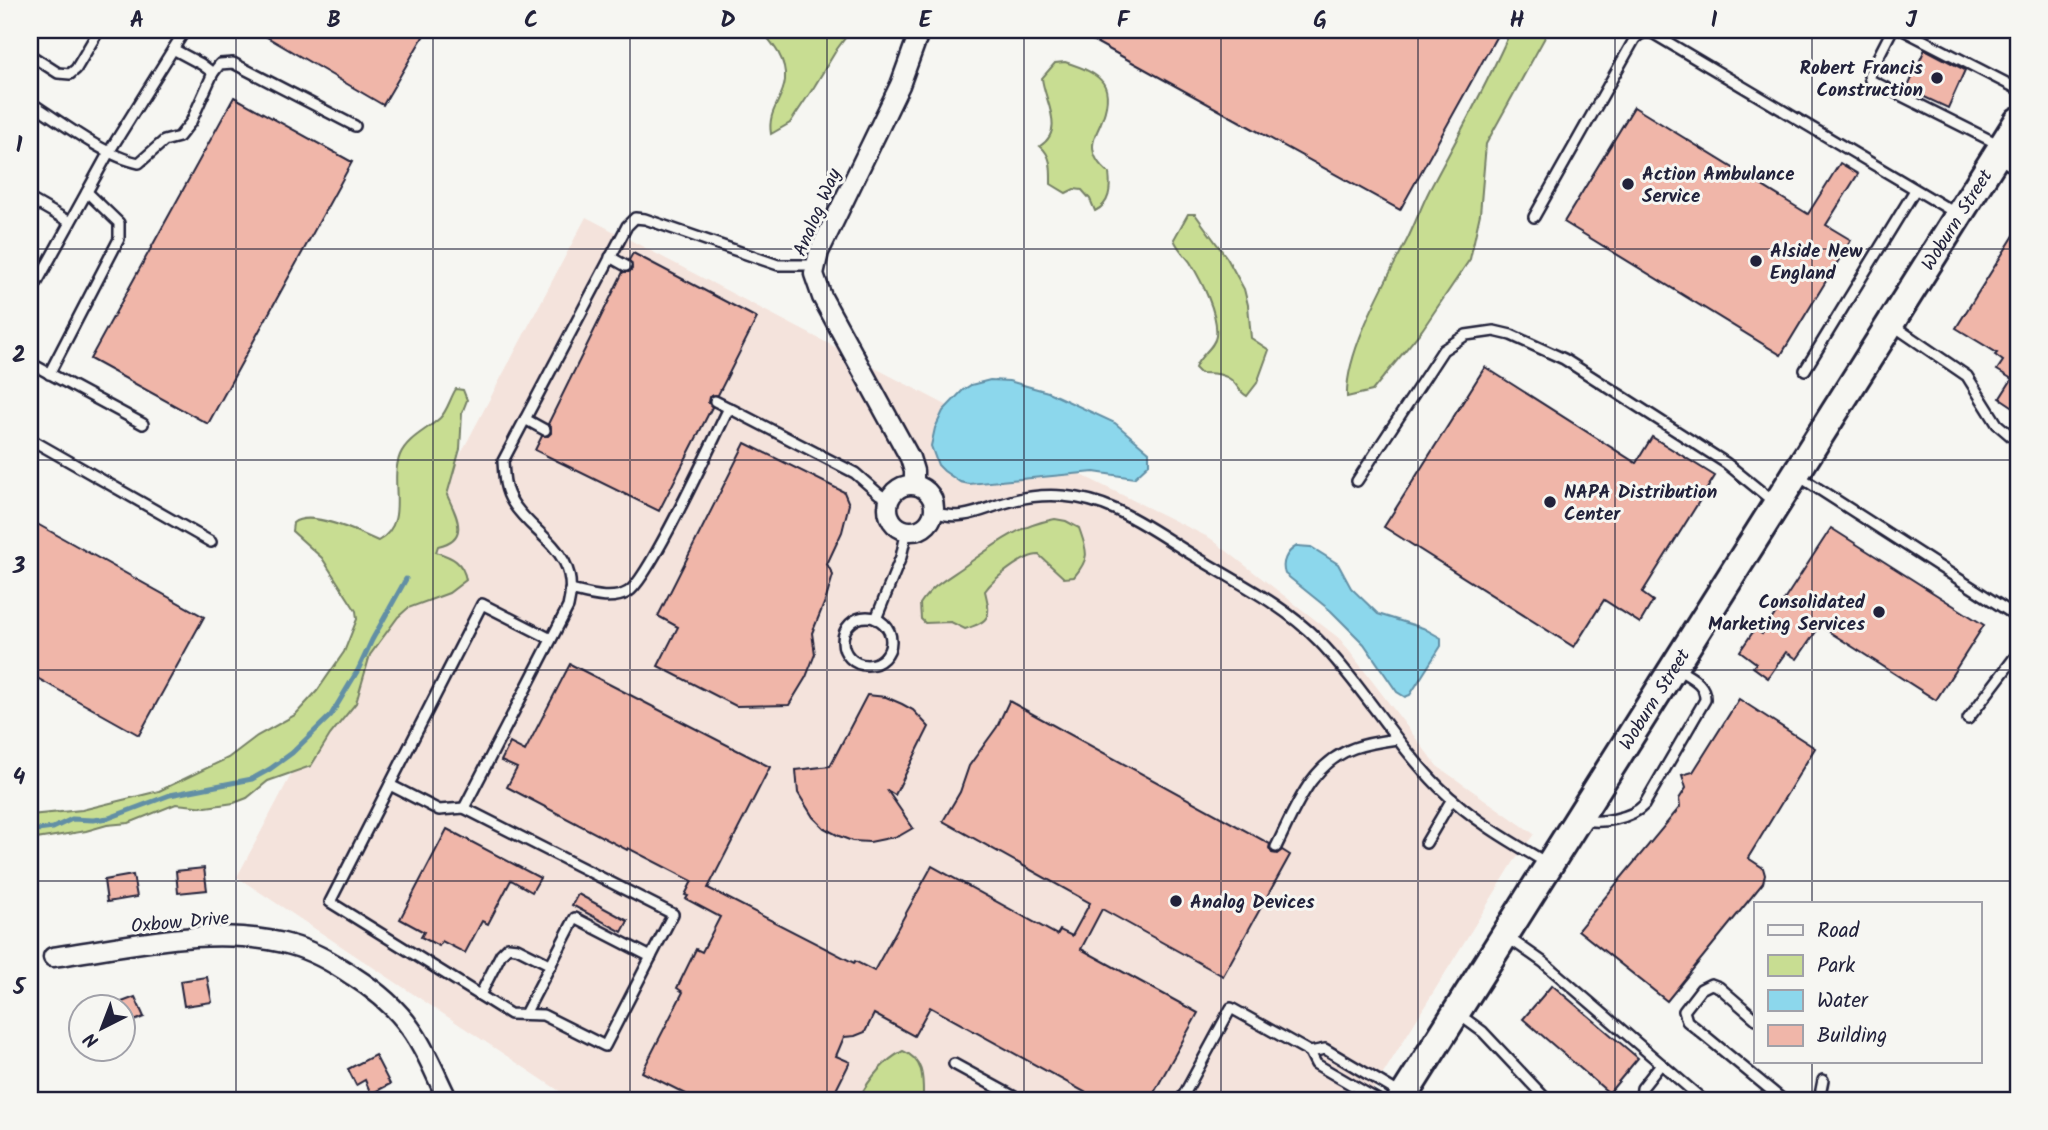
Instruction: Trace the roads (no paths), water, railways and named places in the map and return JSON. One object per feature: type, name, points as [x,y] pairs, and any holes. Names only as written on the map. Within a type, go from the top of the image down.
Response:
[{"type":"street","name":"Analog Way","points":[[920,30],[900,85],[866,151],[814,265],[816,283],[828,312],[910,458],[914,484],[929,494],[934,512]]},
{"type":"street","name":"Woburn Street","points":[[1402,1098],[2018,121]]},
{"type":"street","points":[[914,484],[901,487],[890,500],[891,517],[897,526],[907,530],[922,528],[930,522],[934,512]]},
{"type":"street","name":"Oxbow Drive","points":[[53,957],[217,936],[250,937],[301,948],[358,979],[398,1013],[419,1042],[448,1100]]},
{"type":"lane","points":[[30,55],[58,73],[70,74],[76,69],[99,30]]},
{"type":"lane","points":[[30,295],[109,152],[185,30]]},
{"type":"lane","points":[[1892,30],[1869,75],[1870,80],[1999,151],[2018,170]]},
{"type":"lane","points":[[1903,30],[2018,89]]},
{"type":"lane","points":[[1534,217],[1634,40],[1646,32],[1654,34],[1958,215]]},
{"type":"lane","points":[[173,49],[213,73]]},
{"type":"lane","points":[[30,102],[109,152],[127,161],[139,163],[164,141],[179,137],[191,122],[213,73],[220,64],[233,63],[355,126]]},
{"type":"lane","points":[[1805,370],[1915,190]]},
{"type":"lane","points":[[49,374],[119,239],[119,223],[87,192]]},
{"type":"lane","points":[[30,199],[70,222]]},
{"type":"lane","points":[[464,808],[568,607],[570,590],[566,567],[559,552],[513,503],[504,484],[503,461],[630,221],[640,217],[778,265],[814,265]]},
{"type":"lane","points":[[610,257],[626,266]]},
{"type":"lane","points":[[1890,323],[1967,376],[1997,424],[2018,442]]},
{"type":"lane","points":[[1357,481],[1443,350],[1466,335],[1484,331],[1511,335],[1564,359],[1726,463],[1776,504]]},
{"type":"lane","points":[[30,363],[143,424]]},
{"type":"lane","points":[[715,401],[855,473],[890,500]]},
{"type":"lane","points":[[570,590],[612,596],[628,592],[636,584],[653,558],[729,408]]},
{"type":"lane","points":[[525,419],[545,429]]},
{"type":"lane","points":[[30,439],[211,541]]},
{"type":"lane","points":[[1795,474],[2010,612],[2018,620]]},
{"type":"lane","points":[[934,512],[958,517],[1017,499],[1050,496],[1082,499],[1114,509],[1271,603],[1304,626],[1343,668],[1397,739],[1452,799],[1491,830],[1549,864]]},
{"type":"lane","points":[[876,619],[901,557],[907,530]]},
{"type":"lane","points":[[390,785],[439,810],[464,808],[673,914],[605,1046],[543,1015],[510,1014],[330,902],[482,604],[551,639]]},
{"type":"lane","points":[[862,617],[876,619],[889,631],[889,653],[876,664],[864,666],[849,657],[844,648],[845,632],[862,617]]},
{"type":"lane","points":[[1968,719],[2018,653]]},
{"type":"lane","points":[[1578,817],[1599,823],[1636,811],[1644,805],[1705,700],[1705,690],[1701,685],[1673,667]]},
{"type":"lane","points":[[1276,847],[1307,787],[1326,764],[1341,753],[1358,746],[1397,739]]},
{"type":"lane","points":[[1426,844],[1452,799]]},
{"type":"lane","points":[[525,1014],[575,918],[651,957]]},
{"type":"lane","points":[[1505,934],[1543,962],[1703,1100]]},
{"type":"lane","points":[[480,995],[502,951],[508,947],[517,948],[551,965]]},
{"type":"lane","points":[[1754,1018],[1711,984],[1701,989],[1684,1011],[1685,1019],[1689,1023],[1783,1100]]},
{"type":"lane","points":[[1181,1100],[1231,1008],[1310,1052],[1316,1063],[1378,1100]]},
{"type":"lane","points":[[1456,1012],[1483,1032],[1547,1100]]},
{"type":"lane","points":[[1310,1052],[1325,1049],[1402,1098]]},
{"type":"lane","points":[[954,1064],[1020,1100]]},
{"type":"lane","points":[[1641,1100],[1642,1088],[1661,1064]]},
{"type":"lane","points":[[1819,1100],[1823,1080]]},
{"type":"water","points":[[990,380],[1009,381],[1048,392],[1115,423],[1149,452],[1149,464],[1134,478],[1094,472],[969,484],[960,482],[938,465],[931,446],[935,428],[943,411],[963,390]]},
{"type":"water","points":[[1297,546],[1311,547],[1338,564],[1351,588],[1378,614],[1423,628],[1441,638],[1441,646],[1410,695],[1405,697],[1397,692],[1364,644],[1331,611],[1285,574],[1285,558]]},
{"type":"waterway","points":[[30,831],[53,828],[72,819],[109,818],[170,795],[252,779],[270,769],[292,753],[331,715],[406,579]]},
{"type":"place","name":"Robert Francis Construction","points":[[1937,78]]},
{"type":"place","name":"Action Ambulance Service","points":[[1628,184]]},
{"type":"place","name":"Alside New England","points":[[1756,261]]},
{"type":"place","name":"NAPA Distribution Center","points":[[1550,502]]},
{"type":"place","name":"Consolidated Marketing Services","points":[[1879,612]]},
{"type":"place","name":"Analog Devices","points":[[1176,901]]}]
